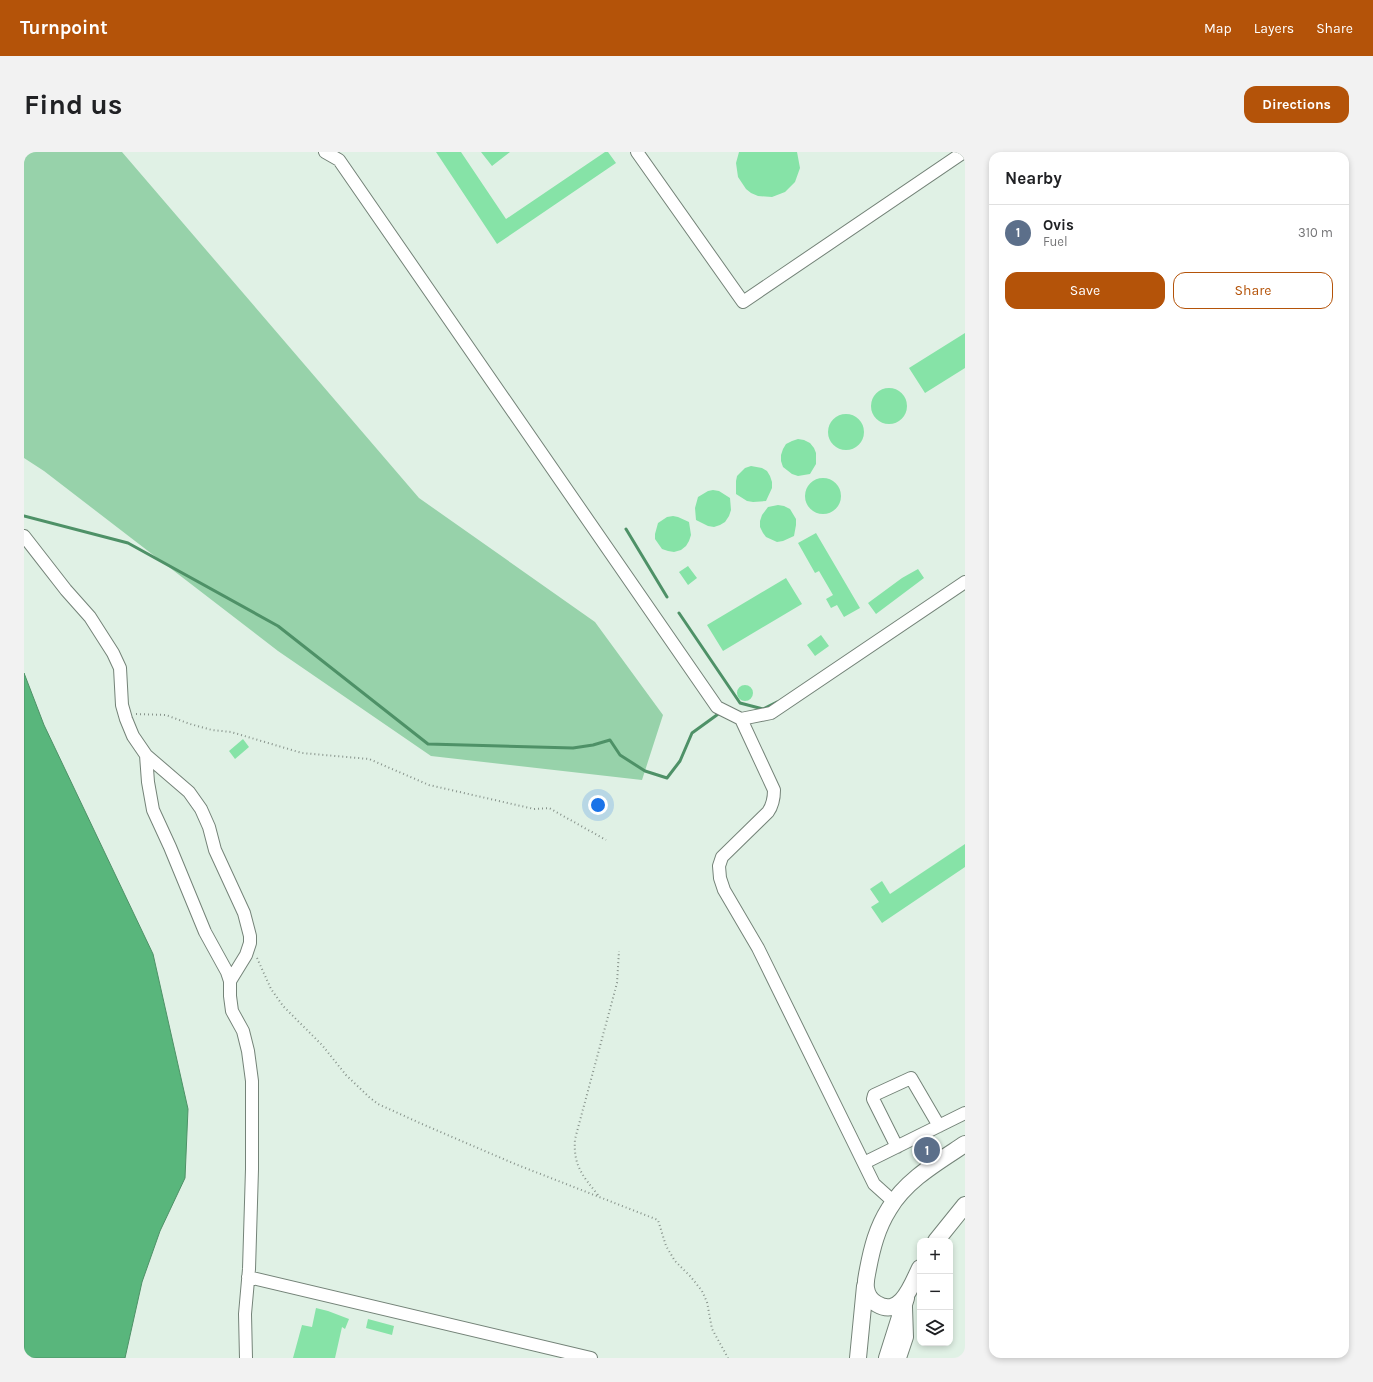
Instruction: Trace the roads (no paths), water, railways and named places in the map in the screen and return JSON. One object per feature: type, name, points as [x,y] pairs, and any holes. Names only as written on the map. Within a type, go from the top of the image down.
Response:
[{"type":"main road","points":[[858,1358],[866,1281],[871,1251],[878,1229],[890,1208],[903,1191],[924,1172],[965,1144]]},
{"type":"main road","points":[[944,1158],[954,1154],[965,1154]]},
{"type":"main road","points":[[938,1238],[965,1205]]},
{"type":"main road","points":[[888,1358],[906,1298],[917,1274]]},
{"type":"main road","points":[[866,1281],[868,1296],[873,1302],[880,1306],[895,1306],[906,1298]]},
{"type":"street","points":[[325,152],[339,160],[717,707],[741,719],[771,713],[965,582]]},
{"type":"street","points":[[637,152],[743,302],[964,152]]},
{"type":"street","points":[[24,536],[90,618],[113,653],[120,668],[122,705],[124,714],[133,736],[146,755],[189,792],[201,809],[209,827],[215,850],[244,913],[249,928],[250,943],[246,955],[230,981]]},
{"type":"street","points":[[741,719],[774,790],[774,798],[772,806],[768,812],[722,857],[719,866],[720,878],[724,890],[758,948],[874,1184],[894,1202]]},
{"type":"street","points":[[146,755],[148,782],[153,810],[205,932],[227,972],[230,981],[232,1010],[243,1031],[251,1067],[252,1169],[248,1277],[245,1314],[246,1358]]},
{"type":"street","points":[[897,1147],[873,1099],[874,1095],[911,1078],[939,1126]]},
{"type":"street","points":[[864,1163],[965,1114]]},
{"type":"street","points":[[248,1277],[591,1358]]},
{"type":"street","points":[[900,1358],[907,1337],[906,1298]]},
{"type":"waterway","points":[[24,516],[128,543],[278,626],[428,744],[573,748],[593,745],[610,740],[620,755],[645,771],[667,778],[680,761],[692,733],[721,712]]},
{"type":"waterway","points":[[626,529],[667,597]]},
{"type":"waterway","points":[[679,613],[740,703],[763,709],[777,702]]},
{"type":"place","name":"Ovis","points":[[927,1150]]}]
